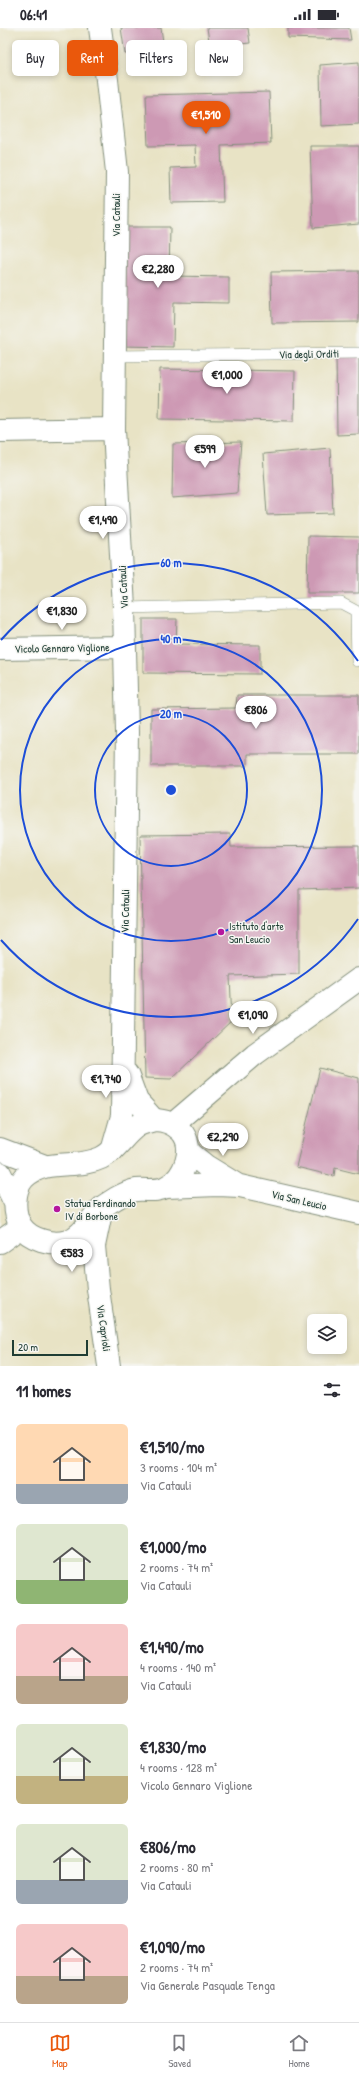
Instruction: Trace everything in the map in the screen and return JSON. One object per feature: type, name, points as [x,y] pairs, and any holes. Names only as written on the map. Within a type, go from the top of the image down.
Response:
[{"type":"street","name":"Via Catauli","points":[[100,28],[117,172],[114,429],[124,608],[127,732],[122,1116],[112,1151]]},
{"type":"street","points":[[0,431],[114,429]]},
{"type":"street","name":"Vicolo Gennaro Viglione","points":[[0,649],[124,647]]},
{"type":"street","points":[[15,1203],[18,1187],[34,1170],[45,1166],[84,1164],[102,1158],[112,1151],[138,1125],[163,1122],[359,979]]},
{"type":"street","name":"Via Catauli","points":[[124,1051],[131,1087],[137,1101],[187,1139],[189,1152]]},
{"type":"street","points":[[0,1149],[45,1166]]},
{"type":"street","points":[[166,1187],[175,1180],[185,1166],[189,1152]]},
{"type":"street","name":"Via San Leucio","points":[[189,1152],[206,1166],[240,1186]]},
{"type":"street","points":[[0,1173],[15,1203],[21,1227],[34,1237],[48,1242],[68,1241]]},
{"type":"street","name":"Via San Leucio","points":[[68,1241],[86,1227],[102,1208],[134,1190],[218,1185],[240,1186],[359,1213]]},
{"type":"street","name":"Via Caprioli","points":[[102,1208],[94,1246],[98,1289],[109,1366]]},
{"type":"street","points":[[0,1242],[21,1227]]},
{"type":"street","name":"Via Caprioli","points":[[68,1241],[87,1265],[98,1289]]},
{"type":"lane","name":"Via degli Orditi","points":[[115,356],[359,353]]},
{"type":"lane","points":[[124,608],[341,603],[356,612],[357,661]]},
{"type":"building","points":[[121,28],[161,28],[163,40],[126,40],[125,54]]},
{"type":"building","points":[[207,28],[248,28],[250,43],[243,44],[243,40],[209,40]]},
{"type":"building","points":[[288,28],[349,28],[351,40],[288,38]]},
{"type":"building","points":[[359,62],[359,124],[321,126],[320,65]]},
{"type":"building","points":[[269,92],[271,143],[221,145],[223,202],[171,203],[170,168],[196,167],[195,145],[148,146],[146,95]]},
{"type":"building","points":[[310,146],[359,146],[359,224],[313,228]]},
{"type":"building","points":[[124,227],[170,227],[169,276],[229,277],[229,303],[174,302],[173,347],[122,346]]},
{"type":"building","points":[[359,271],[359,322],[272,323],[271,272]]},
{"type":"building","points":[[336,354],[359,354],[359,434],[337,435]]},
{"type":"building","points":[[160,369],[295,371],[294,421],[159,419]]},
{"type":"building","points":[[241,442],[237,493],[172,498],[173,444]]},
{"type":"building","points":[[330,448],[333,513],[267,515],[263,454]]},
{"type":"building","points":[[308,536],[359,537],[359,593],[307,593]]},
{"type":"building","points":[[143,619],[177,619],[176,644],[260,645],[260,674],[143,673]]},
{"type":"building","points":[[237,695],[359,695],[359,754],[247,754],[247,766],[151,766],[151,709],[236,708]]},
{"type":"building","name":"Istituto d'arte San Leucio","points":[[230,834],[231,847],[359,846],[359,888],[299,890],[299,974],[230,976],[232,1021],[171,1079],[145,1078],[140,835]]},
{"type":"building","points":[[320,1068],[359,1078],[359,1174],[335,1168],[334,1176],[296,1167]]},
{"type":"place","name":"Istituto d'arte San Leucio","points":[[221,932]]},
{"type":"place","name":"Statua Ferdinando IV di Borbone","points":[[57,1209]]}]
